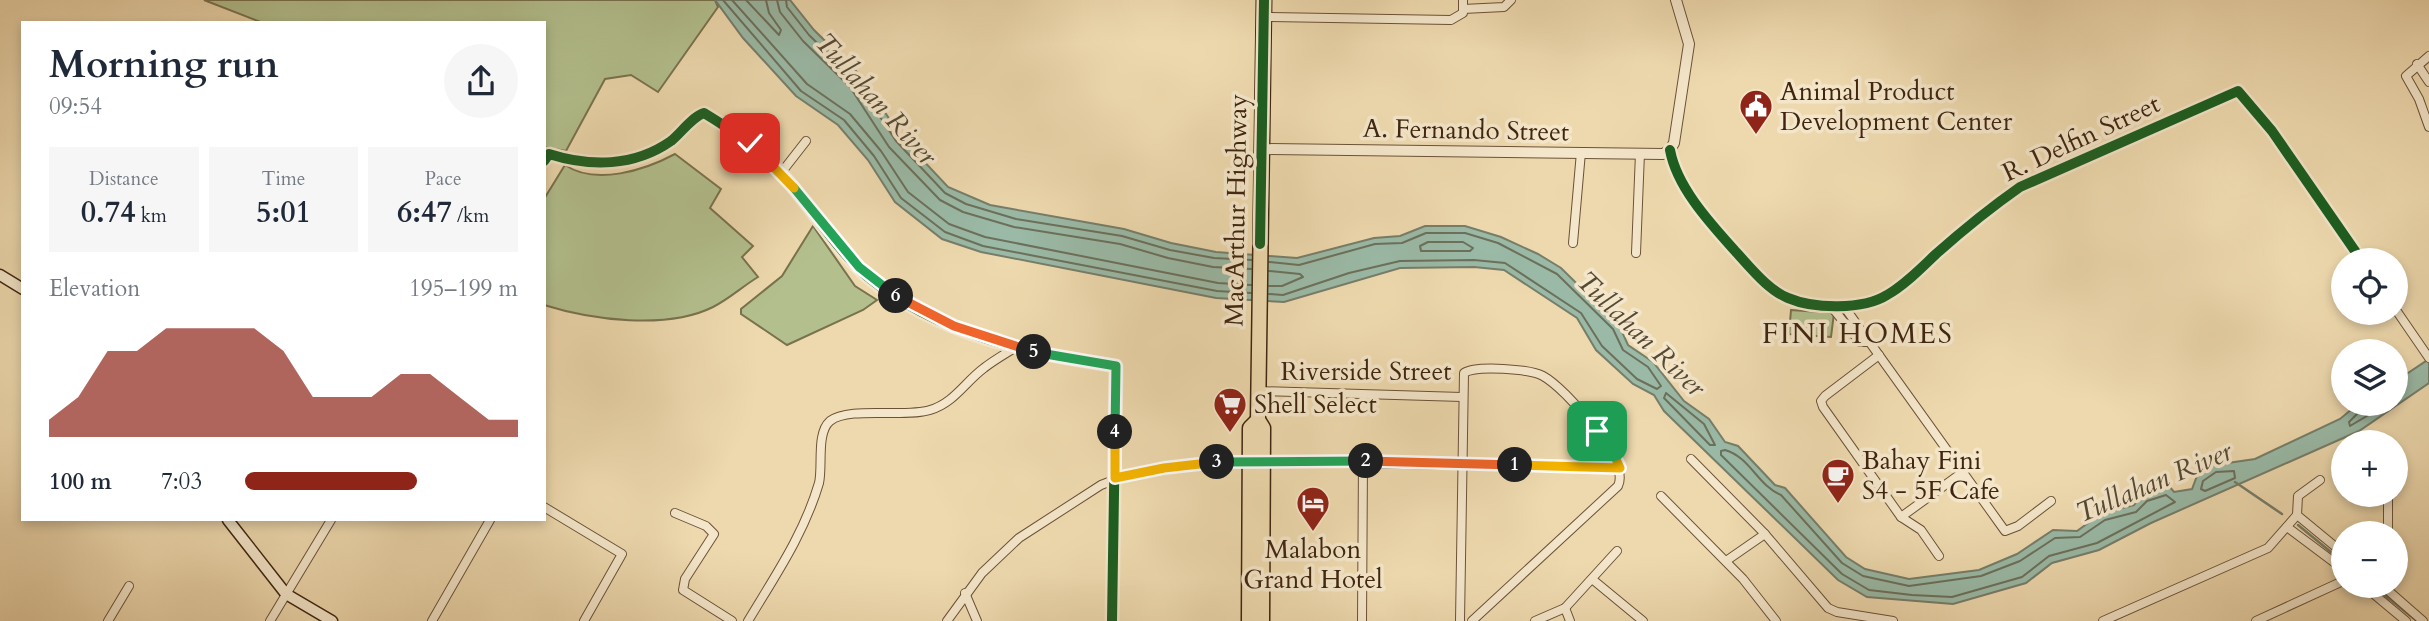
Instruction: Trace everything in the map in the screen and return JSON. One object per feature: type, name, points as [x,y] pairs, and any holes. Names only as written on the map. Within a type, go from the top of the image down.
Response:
[{"type":"highway","name":"MacArthur Highway","points":[[1249,621],[1256,461],[1263,428],[1258,420],[1258,391],[1264,0]]},
{"type":"highway","name":"MacArthur Highway","points":[[1256,461],[1262,621]]},
{"type":"main road","points":[[0,275],[21,288]]},
{"type":"main road","points":[[229,521],[286,594],[332,621]]},
{"type":"street","points":[[1264,17],[1451,20],[1463,13],[1463,5],[1504,7],[1511,0]]},
{"type":"street","points":[[1670,150],[1689,44],[1676,0]]},
{"type":"street","points":[[2429,56],[2406,76],[2419,99],[2429,128]]},
{"type":"street","points":[[2417,64],[2429,82]]},
{"type":"street","name":"R. Delfin Street","points":[[1670,150],[1673,165],[1696,201],[1755,273],[1786,298],[1843,305],[1887,296],[1988,209],[2020,187],[2238,91],[2272,131],[2353,248]]},
{"type":"street","points":[[546,157],[588,163],[630,159],[669,142],[702,113],[741,136],[780,173],[869,277],[896,296],[954,326],[1016,347],[1116,366],[1112,621]]},
{"type":"street","points":[[780,173],[806,141]]},
{"type":"street","name":"A. Fernando Street","points":[[1260,149],[1640,153],[1663,153],[1670,150]]},
{"type":"street","points":[[1573,243],[1581,152]]},
{"type":"street","points":[[1636,253],[1640,153]]},
{"type":"street","points":[[1830,305],[1860,341],[1867,342]]},
{"type":"street","points":[[1843,305],[1863,330],[1867,342],[2006,531],[2018,526],[2051,501]]},
{"type":"street","points":[[2407,325],[2429,358]]},
{"type":"street","points":[[747,621],[798,538],[820,479],[824,431],[830,422],[841,415],[905,414],[933,410],[949,402],[985,367],[1016,347]]},
{"type":"street","points":[[1879,355],[1821,401],[1901,517],[1921,530],[1939,556]]},
{"type":"street","name":"Riverside Street","points":[[1258,391],[1462,397],[1463,377],[1468,370],[1530,371],[1542,376],[1597,431],[1610,446],[1620,468]]},
{"type":"street","points":[[1460,621],[1462,397]]},
{"type":"street","points":[[1691,459],[1765,534],[1824,604],[1837,612],[1893,621]]},
{"type":"street","points":[[947,621],[965,593],[996,558],[1019,538],[1115,478],[1164,468],[1256,461],[1620,468],[1618,486],[1472,621]]},
{"type":"street","points":[[1362,621],[1363,461]]},
{"type":"street","points":[[1901,517],[1963,472]]},
{"type":"street","points":[[2103,621],[2269,548],[2297,515],[2298,496],[2320,480]]},
{"type":"street","points":[[1661,496],[1726,561],[1776,621]]},
{"type":"street","points":[[546,508],[622,554],[584,621]]},
{"type":"street","points":[[675,513],[706,526],[714,534],[685,579],[683,590],[732,621]]},
{"type":"street","points":[[2297,515],[2331,543]]},
{"type":"street","points":[[270,621],[330,521]]},
{"type":"street","points":[[432,621],[489,521]]},
{"type":"street","points":[[2287,527],[2331,560]]},
{"type":"street","points":[[1726,561],[1765,534]]},
{"type":"street","points":[[1535,621],[1565,608],[1617,551]]},
{"type":"street","points":[[1592,579],[1643,621]]},
{"type":"street","points":[[108,621],[129,586]]},
{"type":"street","points":[[2260,620],[2331,587]]},
{"type":"street","points":[[965,593],[977,621]]},
{"type":"street","points":[[2378,598],[2406,621]]},
{"type":"street","points":[[2398,598],[2423,621]]},
{"type":"street","points":[[1565,608],[1570,621]]},
{"type":"street","points":[[1832,621],[1837,612]]},
{"type":"green space","points":[[204,0],[715,0],[718,7],[658,92],[631,75],[605,79],[566,151],[546,147],[546,21],[258,21]]},
{"type":"green space","points":[[675,154],[721,189],[710,208],[753,246],[742,257],[758,277],[713,307],[674,318],[606,318],[546,306],[546,196],[565,165],[577,171],[606,175],[650,165]]},
{"type":"green space","points":[[813,226],[855,286],[877,300],[863,310],[787,345],[741,314],[741,309],[782,276]]},
{"type":"green space","points":[[1791,310],[1834,313],[1831,337],[1789,334]]},
{"type":"water","name":"Tullahan River","points":[[715,0],[790,0],[814,30],[862,77],[901,137],[948,187],[990,205],[1124,229],[1171,243],[1216,252],[1297,258],[1374,238],[1400,236],[1425,226],[1465,226],[1501,237],[1538,254],[1561,268],[1619,325],[1628,345],[1653,362],[1684,401],[1709,419],[1725,442],[1738,446],[1775,485],[1785,488],[1846,557],[1865,569],[1909,579],[1979,570],[2017,554],[2053,530],[2077,531],[2102,513],[2134,505],[2142,495],[2169,486],[2174,492],[2192,489],[2197,476],[2214,465],[2255,459],[2344,416],[2381,416],[2360,430],[2331,430],[2331,443],[2151,523],[2099,550],[2052,563],[2026,583],[1953,604],[1867,597],[1838,580],[1664,411],[1654,395],[1633,384],[1596,350],[1577,318],[1504,270],[1474,267],[1400,268],[1284,302],[1216,298],[981,252],[942,239],[895,202],[868,160],[838,125],[796,96],[743,38]]},
{"type":"water","points":[[2429,359],[2429,383],[2408,397],[2408,373]]},
{"type":"waterway","points":[[2235,482],[2282,514]]},
{"type":"waterway","points":[[2298,525],[2331,552]]},
{"type":"waterway","points":[[2388,598],[2417,621]]},
{"type":"cycle path","points":[[1260,244],[1264,0]]},
{"type":"cycle path","points":[[1670,150],[1680,178],[1696,205],[1767,284],[1799,302],[1824,306],[1852,305],[1877,300],[1894,291],[1967,228],[2020,187],[2238,91],[2272,131],[2353,248]]},
{"type":"cycle path","points":[[546,158],[549,154],[580,161],[612,162],[642,156],[671,141],[704,113],[737,134],[768,159],[854,264],[895,297],[954,327],[1018,348],[1116,366],[1112,621]]},
{"type":"place","name":"Animal Product Development Center","points":[[1756,136]]},
{"type":"place","name":"Shell Select","points":[[1230,434]]},
{"type":"place","name":"Bahay Fini S4 - 5F Cafe","points":[[1838,505]]},
{"type":"place","name":"Malabon Grand Hotel","points":[[1313,533]]},
{"type":"district","name":"FINI HOMES","points":[[1858,334]]},
{"type":"route","points":[[750,143],[789,182],[859,267],[896,296],[924,312],[984,338],[1048,355],[1116,366],[1115,478],[1164,468],[1236,461],[1363,461],[1620,468],[1610,446],[1597,431]]}]
